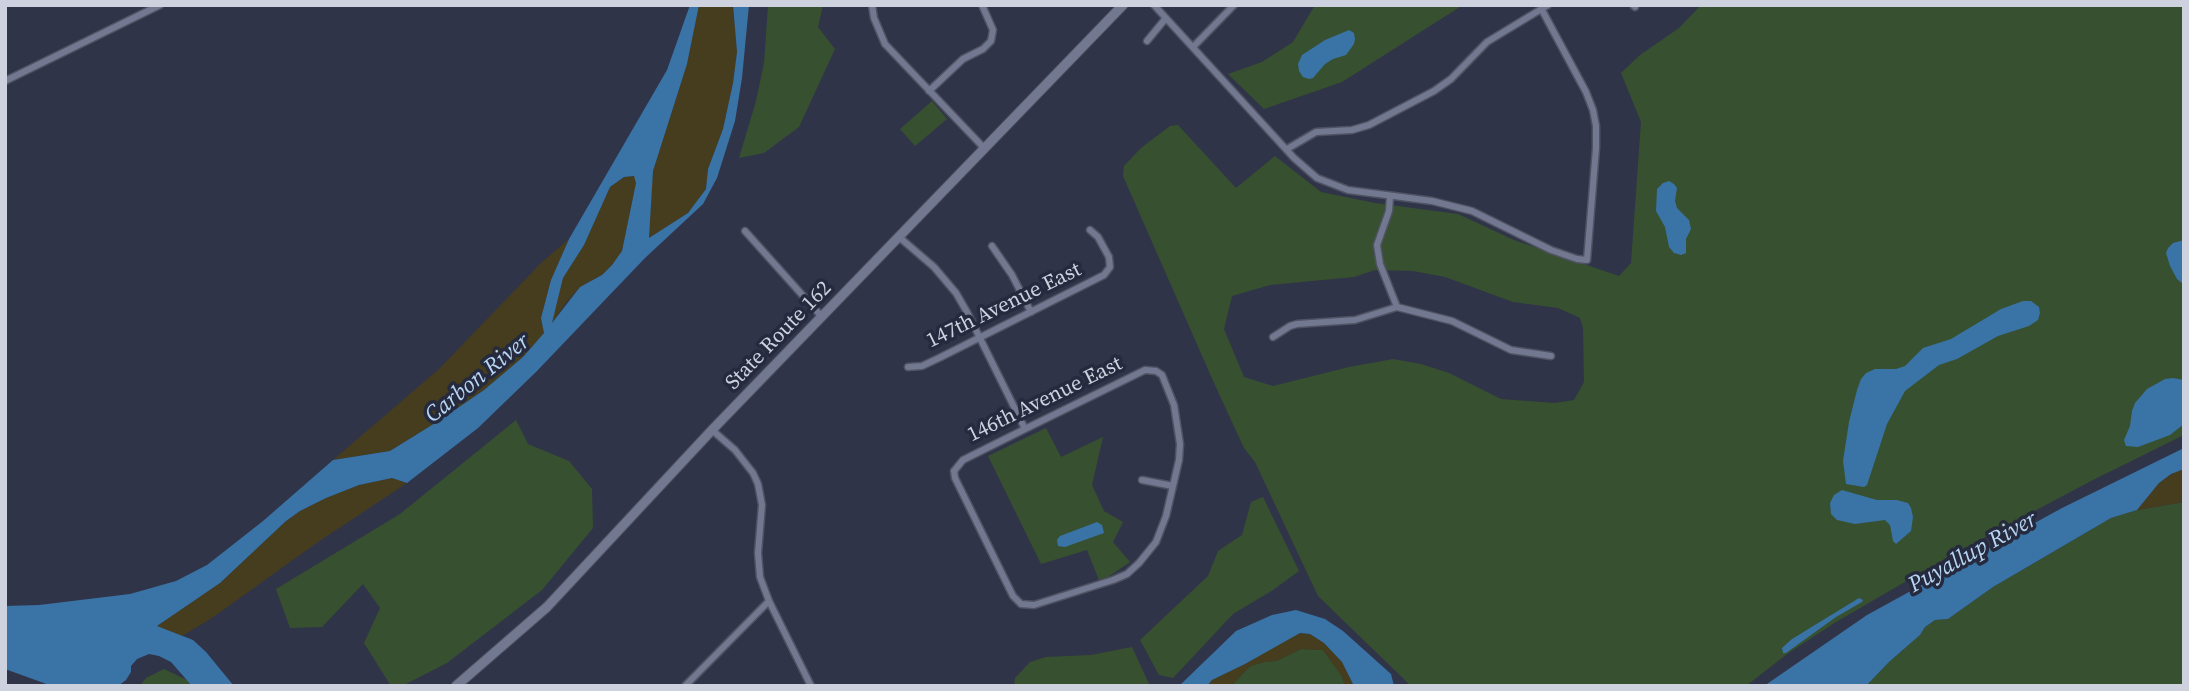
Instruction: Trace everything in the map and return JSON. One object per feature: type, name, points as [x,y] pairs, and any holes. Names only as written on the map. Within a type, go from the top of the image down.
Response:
[{"type":"main road","name":"State Route 162","points":[[456,686],[547,607],[712,430],[1123,5]]},
{"type":"street","points":[[5,81],[160,5]]},
{"type":"street","points":[[929,91],[963,59],[983,49],[991,41],[993,30],[982,5]]},
{"type":"street","points":[[1154,5],[1287,149],[1312,175],[1335,187],[1432,201],[1472,211],[1558,253],[1587,260],[1596,126],[1586,92],[1545,8],[1487,41],[1451,79],[1434,91],[1369,125],[1352,131],[1316,132],[1287,149]]},
{"type":"street","points":[[1193,47],[1234,5]]},
{"type":"street","points":[[872,7],[876,25],[885,44],[984,148]]},
{"type":"street","points":[[1147,41],[1166,18]]},
{"type":"street","points":[[1390,197],[1389,211],[1377,245],[1380,264],[1397,307]]},
{"type":"street","name":"147th Avenue East","points":[[908,367],[922,366],[1104,275],[1110,267],[1108,257],[1096,234],[1090,230]]},
{"type":"street","points":[[745,231],[822,317]]},
{"type":"street","points":[[899,237],[934,267],[949,284],[967,312],[1025,429]]},
{"type":"street","points":[[992,246],[1012,275],[1031,312]]},
{"type":"street","points":[[1273,337],[1297,324],[1355,320],[1397,307],[1452,321],[1511,350],[1551,356]]},
{"type":"street","points":[[946,467],[954,471],[955,478],[1020,608],[1098,585],[1127,573],[1151,550],[1166,516],[1179,460],[1179,430],[1172,397],[1162,375],[1156,370],[1160,361]]},
{"type":"street","name":"146th Avenue East","points":[[954,471],[963,460],[1025,429],[1144,370],[1156,370]]},
{"type":"street","points":[[712,430],[735,450],[758,484],[762,505],[758,565],[760,577],[811,686]]},
{"type":"street","points":[[1142,480],[1173,486]]},
{"type":"street","points":[[685,686],[769,601]]},
{"type":"green space","points":[[768,5],[823,5],[818,27],[835,49],[799,127],[764,153],[739,158],[764,63]]},
{"type":"green space","points":[[1315,5],[1463,5],[1342,82],[1264,109],[1228,74],[1262,62],[1293,42]]},
{"type":"green space","points":[[1701,5],[2184,5],[2184,435],[1948,557],[1836,622],[1787,654],[1746,686],[1411,686],[1318,596],[1255,462],[1244,448],[1214,383],[1123,176],[1124,166],[1141,148],[1170,126],[1178,125],[1236,188],[1275,156],[1321,192],[1375,203],[1458,214],[1514,240],[1619,276],[1631,263],[1641,122],[1621,73],[1640,55],[1679,28]],"holes":[[[1375,270],[1413,271],[1445,277],[1513,302],[1558,308],[1580,318],[1583,328],[1584,382],[1574,400],[1555,403],[1501,399],[1449,373],[1393,359],[1273,386],[1244,377],[1224,329],[1232,296],[1270,285],[1354,277]]]},
{"type":"green space","points":[[932,101],[947,119],[915,146],[900,129]]},
{"type":"green space","points":[[516,420],[528,444],[569,461],[592,489],[593,528],[542,590],[447,663],[402,686],[391,686],[364,643],[380,608],[363,584],[322,627],[290,628],[276,589],[400,514]]},
{"type":"green space","points":[[1046,428],[1061,457],[1103,437],[1092,485],[1104,511],[1123,522],[1113,542],[1130,562],[1108,577],[1099,580],[1087,550],[1041,564],[988,456]]},
{"type":"green space","points":[[1263,497],[1299,571],[1233,614],[1173,678],[1159,675],[1140,640],[1208,576],[1218,551],[1242,535],[1251,502]]},
{"type":"green space","points":[[2184,502],[2184,686],[1866,686],[1935,620],[1948,619],[1993,587],[2111,518],[2137,510]]},
{"type":"green space","points":[[1132,647],[1150,686],[1014,686],[1015,678],[1030,662],[1046,657],[1091,655]]},
{"type":"green space","points":[[1301,649],[1323,650],[1342,676],[1345,686],[1231,686],[1250,666],[1276,661]]},
{"type":"green space","points":[[164,669],[189,681],[192,686],[140,686],[146,678]]},
{"type":"sand","points":[[699,5],[733,5],[737,52],[723,129],[708,169],[706,189],[688,213],[648,239],[653,171],[687,64]]},
{"type":"sand","points":[[635,176],[636,183],[622,251],[602,275],[580,287],[551,325],[563,278],[584,245],[610,187],[624,177]]},
{"type":"sand","points":[[569,239],[551,280],[541,318],[544,333],[523,357],[484,390],[390,451],[333,460],[439,369],[541,263]]},
{"type":"sand","points":[[2184,469],[2184,502],[2137,510],[2159,483]]},
{"type":"sand","points":[[392,478],[407,483],[318,542],[212,618],[182,636],[157,626],[220,583],[300,511],[359,485]]},
{"type":"sand","points":[[1296,633],[1310,634],[1324,643],[1342,662],[1354,686],[1345,686],[1342,676],[1323,650],[1301,649],[1276,661],[1250,666],[1231,686],[1207,686],[1212,680],[1245,664]]},
{"type":"water","points":[[690,5],[699,5],[687,64],[653,171],[649,238],[688,213],[706,189],[708,169],[723,129],[733,83],[737,52],[733,5],[749,5],[735,121],[717,178],[703,204],[645,258],[536,372],[478,428],[407,483],[392,478],[359,485],[300,511],[220,583],[157,626],[193,640],[234,686],[192,686],[171,662],[149,654],[137,659],[126,680],[118,686],[52,686],[5,669],[5,606],[39,605],[130,594],[176,581],[207,565],[333,460],[390,451],[484,390],[523,357],[544,333],[541,318],[551,280],[569,239],[667,70]],"holes":[[[634,176],[636,183],[622,251],[602,275],[580,287],[552,323],[563,278],[584,245],[610,187],[624,177]]]},
{"type":"water","points":[[1349,30],[1354,33],[1355,39],[1346,55],[1325,64],[1313,78],[1303,77],[1298,64],[1302,55],[1325,40]]},
{"type":"water","points":[[1669,181],[1677,188],[1677,208],[1689,220],[1691,229],[1686,239],[1686,253],[1681,255],[1674,253],[1669,247],[1665,227],[1656,211],[1657,189]]},
{"type":"water","points":[[2184,240],[2184,285],[2177,279],[2166,253],[2173,243]]},
{"type":"water","points":[[2031,301],[2039,307],[2038,320],[1939,365],[1905,391],[1887,424],[1867,485],[1864,487],[1846,484],[1843,461],[1849,422],[1857,390],[1866,373],[1875,369],[1905,366],[1923,348],[1951,339],[2001,309]]},
{"type":"water","points":[[2165,379],[2184,380],[2184,424],[2170,435],[2138,447],[2126,446],[2124,440],[2135,403],[2147,389]]},
{"type":"water","points":[[2184,448],[2184,469],[2159,483],[2137,510],[2111,518],[1993,587],[1948,619],[1935,620],[1866,686],[1764,686],[1867,615],[2062,508]]},
{"type":"water","points":[[1842,490],[1877,500],[1908,503],[1913,517],[1911,531],[1896,544],[1890,525],[1885,520],[1855,524],[1837,520],[1831,514],[1830,503],[1834,495]]},
{"type":"water","points":[[1097,522],[1102,525],[1104,533],[1065,547],[1058,546],[1057,540],[1060,536]]},
{"type":"water","points":[[1859,598],[1862,602],[1783,653],[1782,648],[1792,639]]},
{"type":"water","points":[[1296,610],[1325,619],[1343,631],[1391,674],[1394,686],[1354,686],[1342,662],[1324,643],[1310,634],[1300,633],[1212,680],[1207,686],[1179,686],[1236,631],[1272,615]]},
{"type":"water label","name":"Carbon River","points":[[478,379]]},
{"type":"water label","name":"Puyallup River","points":[[1973,553]]}]
